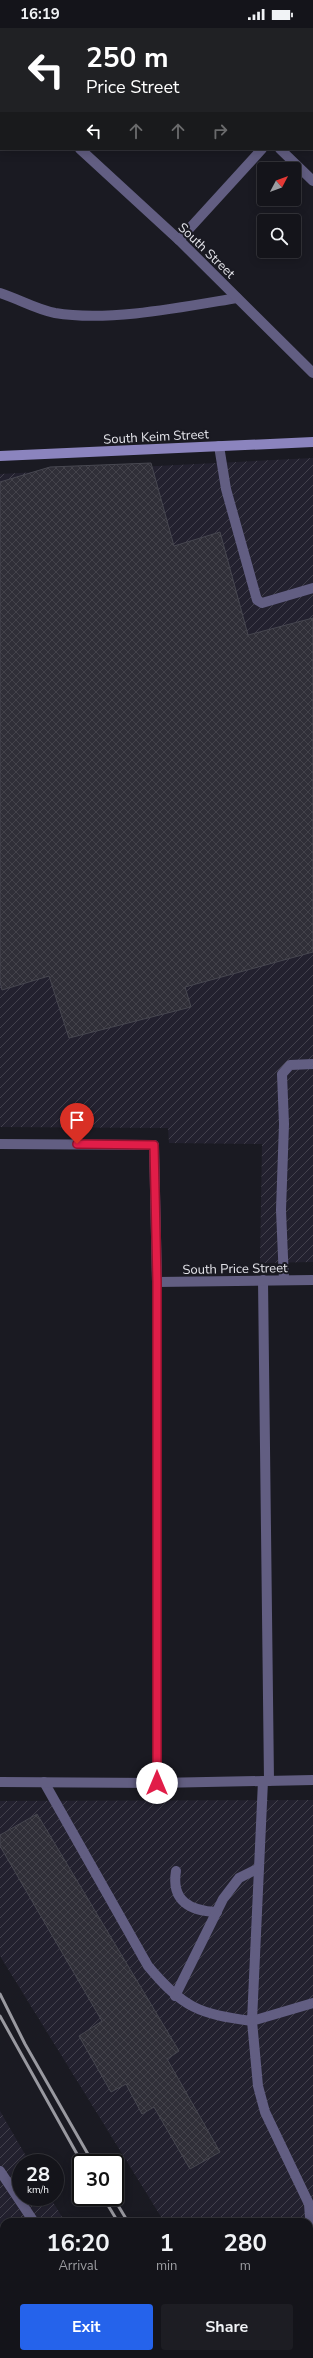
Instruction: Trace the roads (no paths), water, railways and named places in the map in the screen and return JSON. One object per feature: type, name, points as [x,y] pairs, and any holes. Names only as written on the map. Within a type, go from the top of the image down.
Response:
[{"type":"street","name":"South Street","points":[[81,150],[179,240],[313,373]]},
{"type":"street","points":[[179,240],[261,150]]},
{"type":"street","points":[[281,150],[313,181]]},
{"type":"street","points":[[0,293],[45,310],[84,315],[165,310],[237,298]]},
{"type":"street","name":"South Keim Street","points":[[0,453],[313,442]]},
{"type":"street","points":[[219,446],[226,489],[258,600],[262,603],[313,588]]},
{"type":"street","points":[[284,1280],[281,1210],[284,1124],[282,1074],[290,1065],[313,1064]]},
{"type":"street","points":[[0,1144],[154,1145],[157,1282],[157,1783]]},
{"type":"street","points":[[263,1280],[266,1781],[252,2021],[258,2086],[265,2112],[309,2204],[310,2218]]},
{"type":"street","name":"South Price Street","points":[[157,1282],[313,1280]]},
{"type":"street","points":[[0,1782],[157,1783],[313,1780]]},
{"type":"street","points":[[44,1782],[148,1966],[175,1996],[200,2010],[252,2021],[313,2003]]},
{"type":"street","points":[[175,1996],[223,1899],[239,1878],[260,1868]]},
{"type":"street","points":[[176,1870],[175,1887],[185,1903],[192,1909],[217,1912]]},
{"type":"street","points":[[0,2171],[31,2218]]},
{"type":"railway","points":[[0,1994],[25,2044],[88,2154]]},
{"type":"railway","points":[[0,2016],[77,2154]]},
{"type":"railway","points":[[108,2206],[116,2218]]},
{"type":"railway","points":[[118,2206],[126,2218]]}]
